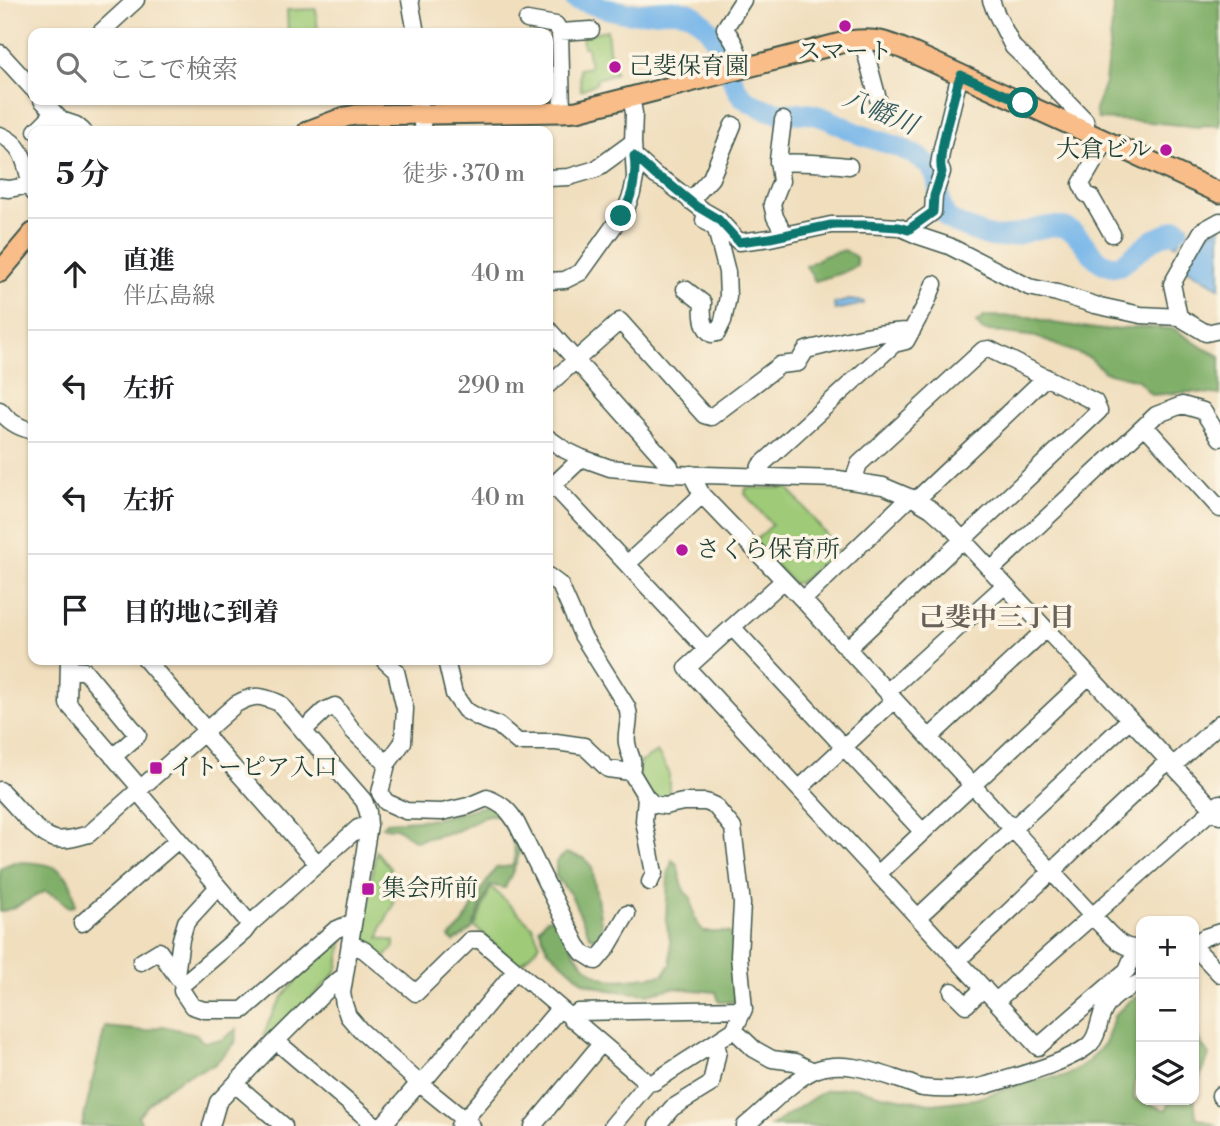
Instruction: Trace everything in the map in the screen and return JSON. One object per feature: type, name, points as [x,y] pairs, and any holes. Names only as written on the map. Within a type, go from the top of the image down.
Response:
[{"type":"main road","points":[[322,126],[352,115],[562,112],[593,108],[849,41],[872,39],[889,43],[1220,193]]},
{"type":"main road","points":[[0,272],[28,239]]},
{"type":"street","points":[[105,28],[136,0]]},
{"type":"street","points":[[410,0],[415,28]]},
{"type":"street","points":[[734,70],[734,43],[725,28],[743,0]]},
{"type":"street","points":[[991,0],[1013,47],[1085,120],[1083,131]]},
{"type":"street","points":[[527,20],[556,25],[560,32],[562,112]]},
{"type":"street","points":[[560,32],[591,30]]},
{"type":"street","points":[[862,39],[878,99]]},
{"type":"street","points":[[1,56],[28,78]]},
{"type":"street","points":[[908,230],[932,214],[942,173],[939,165],[942,148],[961,75]]},
{"type":"street","points":[[553,281],[562,281],[581,272],[626,209],[635,184],[634,113],[631,97]]},
{"type":"street","points":[[45,105],[61,120],[77,126]]},
{"type":"street","points":[[42,126],[53,114]]},
{"type":"street","points":[[783,120],[778,163],[781,181],[772,207],[785,235]]},
{"type":"street","points":[[690,201],[711,178],[733,125]]},
{"type":"street","points":[[0,135],[14,142],[22,153],[28,175]]},
{"type":"street","points":[[22,153],[28,140]]},
{"type":"street","points":[[1106,141],[1081,184],[1112,233]]},
{"type":"street","points":[[633,149],[679,201],[716,229],[727,272],[728,297],[718,333],[712,334],[708,331],[703,303],[685,289]]},
{"type":"street","points":[[553,178],[569,177],[596,169],[633,149]]},
{"type":"street","points":[[778,163],[849,166]]},
{"type":"street","points":[[656,176],[718,219],[739,242],[831,225],[899,227],[949,246],[1029,287],[1141,315],[1179,317],[1206,333],[1220,330]]},
{"type":"street","points":[[0,188],[28,189]]},
{"type":"street","points":[[1179,317],[1172,284],[1202,231],[1220,221]]},
{"type":"street","points":[[757,476],[760,466],[894,344],[906,341],[934,284]]},
{"type":"street","points":[[553,381],[620,321],[704,415],[711,417],[780,365],[798,363],[806,350],[845,340],[912,331]]},
{"type":"street","points":[[553,335],[670,466],[671,474]]},
{"type":"street","points":[[847,649],[1099,411],[1095,402],[989,349],[983,350],[859,464],[853,481]]},
{"type":"street","points":[[803,600],[1046,377]]},
{"type":"street","points":[[990,569],[1156,415],[1182,405],[1203,411],[1220,438]]},
{"type":"street","points":[[0,410],[21,429],[28,430]]},
{"type":"street","points":[[1145,426],[1220,509]]},
{"type":"street","points":[[553,442],[582,458],[610,468],[671,474],[853,481],[883,486],[913,499],[931,509],[963,539],[1129,720],[1218,810],[1092,915],[996,1001]]},
{"type":"street","points":[[553,484],[582,458]]},
{"type":"street","points":[[691,474],[702,495],[803,600],[1092,915],[1120,944],[1136,948]]},
{"type":"street","points":[[553,490],[707,650]]},
{"type":"street","points":[[627,564],[702,495]]},
{"type":"street","points":[[553,580],[560,586],[582,635],[627,707],[630,716],[626,741],[634,762],[631,772],[646,797],[653,804],[665,806],[683,802],[706,802],[715,806],[733,828],[742,904],[739,956],[744,1009],[734,1030],[654,1082],[648,1083],[612,1126]]},
{"type":"street","points":[[783,580],[687,668],[1038,1047],[1127,970],[1136,952]]},
{"type":"street","points":[[799,789],[1005,585]]},
{"type":"street","points":[[732,627],[922,831]]},
{"type":"street","points":[[929,738],[1046,629]]},
{"type":"street","points":[[113,757],[138,735],[85,671],[69,665],[68,704],[250,924]]},
{"type":"street","points":[[150,665],[318,864]]},
{"type":"street","points":[[389,665],[396,671],[405,709],[403,742],[387,764],[380,793],[386,802],[406,811],[442,812],[468,806],[486,798],[500,803],[511,812],[577,945],[583,953],[596,961],[627,914]]},
{"type":"street","points":[[447,665],[454,694],[465,710],[498,725],[518,742],[556,742],[584,746],[608,769],[631,772]]},
{"type":"street","points":[[878,874],[1089,676]]},
{"type":"street","points":[[0,790],[41,832],[56,839],[71,839],[89,834],[236,704],[255,696],[279,704],[364,801],[368,812],[369,824],[342,993],[348,1016],[360,1030],[465,1124],[565,1014],[744,1009]]},
{"type":"street","points":[[303,731],[324,711],[335,706],[353,731],[387,764]]},
{"type":"street","points":[[918,917],[1129,720]]},
{"type":"street","points":[[958,960],[1171,763],[1220,723]]},
{"type":"street","points":[[646,797],[644,821],[654,873],[650,882]]},
{"type":"street","points":[[179,980],[244,932],[358,828],[369,824]]},
{"type":"street","points":[[82,923],[178,840]]},
{"type":"street","points":[[218,887],[186,922],[181,939],[179,980],[182,991],[192,1006],[204,1010],[243,1010],[335,930],[353,922]]},
{"type":"street","points":[[1199,928],[1220,922]]},
{"type":"street","points":[[1199,941],[1220,932]]},
{"type":"street","points":[[350,943],[364,950],[415,993],[470,940],[480,940],[648,1083]]},
{"type":"street","points":[[141,962],[159,951],[179,980]]},
{"type":"street","points":[[1199,952],[1220,974]]},
{"type":"street","points":[[382,1126],[428,1076],[515,971]]},
{"type":"street","points":[[211,1126],[218,1102],[330,987],[344,976]]},
{"type":"street","points":[[744,1126],[813,1071],[831,1066],[867,1070],[922,1088],[955,1089],[982,1087],[1040,1069],[1079,1052],[1092,1043],[1102,1012],[1109,1001],[1136,984]]},
{"type":"street","points":[[952,992],[965,1005],[984,988]]},
{"type":"street","points":[[734,1030],[754,1049],[772,1059],[795,1062],[813,1071]]},
{"type":"street","points":[[276,1041],[376,1126]]},
{"type":"street","points":[[657,1126],[672,1108],[710,1084],[718,1051],[715,1042]]},
{"type":"street","points":[[533,1126],[601,1044]]},
{"type":"street","points":[[235,1084],[284,1126]]},
{"type":"green space","points":[[1112,0],[1220,0],[1220,126],[1199,127],[1098,119],[1095,110],[1105,82],[1114,8]]},
{"type":"green space","points":[[316,9],[318,28],[288,28],[287,10]]},
{"type":"green space","points":[[607,30],[609,50],[616,73],[596,79],[597,83],[581,90],[579,69],[590,67],[582,35]]},
{"type":"green space","points":[[844,250],[856,257],[857,266],[815,281],[806,266],[824,256]]},
{"type":"green space","points":[[985,316],[1030,317],[1103,330],[1139,327],[1174,329],[1220,356],[1220,395],[1192,392],[1151,395],[1138,380],[1105,372],[1090,358],[1036,337],[982,330],[976,323]]},
{"type":"green space","points":[[746,488],[788,488],[838,549],[799,583],[793,583],[754,542],[772,525],[745,494]]},
{"type":"green space","points":[[657,752],[669,772],[669,802],[654,802],[639,781],[638,764]]},
{"type":"green space","points":[[491,804],[505,811],[521,843],[517,862],[505,888],[490,885],[472,929],[454,942],[449,938],[463,924],[496,868],[512,866],[514,846],[505,826],[497,815],[488,815],[457,831],[415,841],[396,828],[382,827],[386,822],[435,819]]},
{"type":"green space","points":[[376,851],[390,868],[396,881],[393,906],[379,938],[394,941],[394,947],[383,960],[361,942]]},
{"type":"green space","points":[[566,853],[584,858],[592,867],[602,929],[599,939],[590,937],[571,895],[556,877],[556,862]]},
{"type":"green space","points":[[672,860],[677,864],[684,891],[691,898],[695,920],[704,932],[728,932],[735,936],[737,994],[734,1002],[719,1002],[716,992],[673,988],[647,994],[608,990],[584,982],[548,950],[539,928],[547,919],[556,917],[576,954],[589,970],[598,975],[619,980],[663,975],[671,964],[666,921],[668,875]]},
{"type":"green space","points":[[14,862],[48,865],[64,873],[73,892],[75,906],[69,907],[45,891],[0,912],[0,868]]},
{"type":"green space","points":[[491,887],[532,926],[540,944],[519,966],[475,927]]},
{"type":"green space","points":[[339,937],[343,938],[334,975],[270,1040],[264,1035],[276,1007],[295,982]]},
{"type":"green space","points":[[1136,998],[1136,1105],[1151,1105],[1166,1110],[1168,1105],[1195,1105],[1196,1117],[1218,1126],[771,1126],[824,1091],[853,1087],[933,1104],[975,1099],[1034,1080],[1066,1076],[1089,1061],[1106,1042],[1114,1016]]},
{"type":"green space","points":[[162,1026],[196,1034],[203,1042],[221,1040],[237,1029],[235,1043],[214,1065],[183,1077],[159,1093],[138,1116],[143,1126],[82,1126],[105,1027],[146,1031]]},
{"type":"green space","points":[[1199,1040],[1209,1055],[1199,1080]]},
{"type":"water","points":[[1185,223],[1188,225],[1177,245],[1162,238],[1153,240],[1162,233]]},
{"type":"water","points":[[1220,226],[1220,288],[1186,268],[1203,237]]},
{"type":"water","points":[[849,300],[864,304],[835,310],[834,304]]},
{"type":"waterway","name":"八幡川","points":[[576,0],[628,13],[669,10],[698,18],[714,36],[736,87],[744,98],[773,111],[821,116],[859,134],[913,154],[934,173],[945,215],[969,229],[988,236],[1003,237],[1045,227],[1062,227],[1077,236],[1102,263],[1111,266],[1121,265],[1153,240],[1178,229]]},
{"type":"place","name":"スマート","points":[[845,26]]},
{"type":"place","name":"己斐保育園","points":[[615,67]]},
{"type":"place","name":"大倉ビル","points":[[1166,150]]},
{"type":"place","name":"さくら保育所","points":[[682,550]]},
{"type":"place","name":"イトーピア入口","points":[[156,768]]},
{"type":"place","name":"集会所前","points":[[368,889]]},
{"type":"district","name":"己斐中三丁目","points":[[997,618]]},
{"type":"route","points":[[621,216],[635,184],[634,156],[696,206],[718,219],[741,243],[831,225],[899,227],[908,230],[933,212],[934,196],[942,172],[939,165],[942,148],[961,75],[1023,103]]}]
